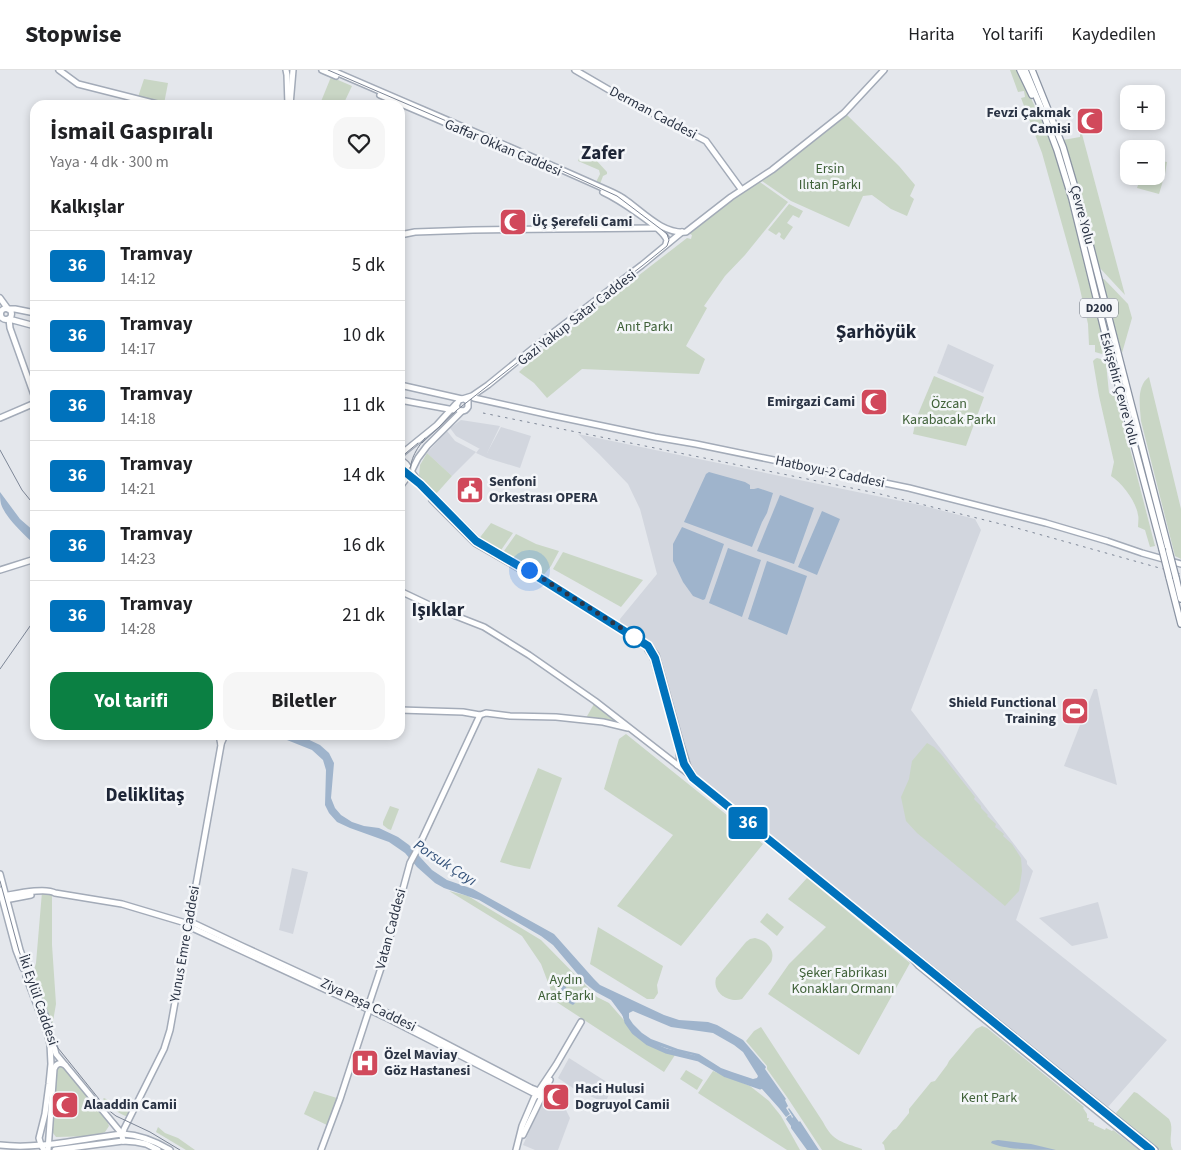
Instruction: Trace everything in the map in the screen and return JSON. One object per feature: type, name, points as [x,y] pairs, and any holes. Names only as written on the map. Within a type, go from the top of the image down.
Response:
[{"type":"highway","points":[[1020,70],[1050,130]]},
{"type":"highway","name":"Eskişehir Çevre Yolu","points":[[1025,70],[1050,130],[1072,199],[1111,358],[1162,549],[1181,599]]},
{"type":"highway","name":"Çevre Yolu","points":[[1034,70],[1063,147],[1078,198],[1120,364]]},
{"type":"highway","name":"Eskişehir Çevre Yolu","points":[[1120,364],[1169,551],[1181,624]]},
{"type":"main road","points":[[59,70],[78,84],[141,100]]},
{"type":"main road","points":[[286,70],[289,100]]},
{"type":"main road","points":[[290,100],[293,70]]},
{"type":"main road","name":"Gaffar Okkan Caddesi","points":[[322,70],[392,100]]},
{"type":"main road","name":"Gaffar Okkan Caddesi","points":[[332,70],[402,100]]},
{"type":"main road","name":"Derman Caddesi","points":[[575,70],[623,98],[706,141],[741,189]]},
{"type":"main road","name":"Gazi Yakup Satar Caddesi","points":[[463,399],[472,396],[488,385],[666,245],[731,197],[772,170],[844,113],[883,70]]},
{"type":"main road","name":"Gazi Yakup Satar Caddesi","points":[[469,405],[474,398],[566,324],[844,111],[883,70]]},
{"type":"main road","name":"Gaffar Okkan Caddesi","points":[[405,101],[558,167],[626,200],[660,226],[684,232]]},
{"type":"main road","name":"Gaffar Okkan Caddesi","points":[[405,106],[615,198],[666,237],[666,245]]},
{"type":"main road","points":[[405,234],[474,230],[656,228]]},
{"type":"main road","points":[[0,299],[1,315],[7,319],[30,325]]},
{"type":"main road","points":[[0,299],[2,307],[11,314],[7,319]]},
{"type":"main road","points":[[2,307],[30,312]]},
{"type":"main road","points":[[7,319],[30,384]]},
{"type":"main road","points":[[405,386],[463,399],[468,401],[469,405],[427,446],[418,458],[405,468]]},
{"type":"main road","name":"Hatboyu-2 Caddesi","points":[[474,398],[916,490],[1046,523],[1142,554],[1181,564]]},
{"type":"main road","points":[[405,453],[437,425],[452,410],[458,400],[463,399]]},
{"type":"main road","points":[[405,401],[462,411]]},
{"type":"main road","points":[[456,404],[457,408],[462,411]]},
{"type":"main road","points":[[0,418],[30,405]]},
{"type":"main road","points":[[405,470],[475,543],[647,648],[653,657],[679,750],[680,762],[677,765]]},
{"type":"main road","points":[[405,470],[478,540],[544,579],[649,646],[656,655],[681,745],[688,767],[694,778]]},
{"type":"main road","points":[[0,570],[30,561]]},
{"type":"main road","points":[[405,593],[484,627],[546,666],[595,701],[694,778],[1155,1150]]},
{"type":"main road","points":[[405,710],[556,717],[603,722],[631,729],[1145,1150]]},
{"type":"main road","name":"Vatan Caddesi","points":[[322,1150],[369,1008],[410,863],[480,715]]},
{"type":"main road","name":"Yunus Emre Caddesi","points":[[122,1137],[127,1122],[164,1049],[170,1030],[221,740]]},
{"type":"main road","name":"Yunus Emre Caddesi","points":[[221,745],[223,740]]},
{"type":"main road","name":"İki Eylül Caddesi","points":[[0,874],[3,898],[16,950],[47,1032],[51,1064],[40,1138],[42,1147]]},
{"type":"main road","name":"İki Eylül Caddesi","points":[[0,890],[48,1025],[56,1054],[112,1122],[122,1137]]},
{"type":"main road","name":"Ziya Paşa Caddesi","points":[[3,898],[51,891],[54,894],[122,904],[189,924],[242,946],[540,1094]]},
{"type":"main road","points":[[516,1150],[522,1126],[534,1098],[540,1094],[550,1079],[582,1022]]},
{"type":"main road","points":[[48,1147],[54,1069],[60,1063],[67,1066]]},
{"type":"main road","points":[[112,1122],[127,1122],[128,1128],[134,1134],[158,1143],[170,1150]]},
{"type":"main road","points":[[30,1145],[41,1132]]},
{"type":"main road","points":[[55,1150],[102,1143],[134,1134]]},
{"type":"main road","points":[[0,1145],[10,1147],[30,1145],[48,1147],[122,1137],[146,1144],[158,1150]]},
{"type":"shaded area","points":[[948,344],[994,365],[983,393],[937,373]]},
{"type":"shaded area","points":[[461,420],[500,426],[487,453],[501,427],[531,436],[520,468],[476,453],[480,449],[456,436],[450,428]]},
{"type":"shaded area","points":[[447,431],[455,441],[476,452],[452,476],[427,453]]},
{"type":"shaded area","points":[[578,434],[920,505],[975,519],[981,530],[911,710],[1033,871],[1016,920],[1167,1040],[1108,1107],[700,780],[685,752],[658,654],[621,626],[620,619],[657,574],[640,509],[628,484]]},
{"type":"shaded area","points":[[1094,689],[1097,689],[1117,785],[1064,766]]},
{"type":"shaded area","points":[[292,868],[308,872],[293,934],[279,930]]},
{"type":"shaded area","points":[[1098,902],[1108,938],[1072,946],[1039,918]]},
{"type":"shaded area","name":"Özel Maviay Göz Hastanesi","points":[[360,1051],[375,1056],[369,1074],[355,1069]]},
{"type":"shaded area","points":[[569,1058],[613,1086],[605,1103],[573,1088],[558,1078]]},
{"type":"shaded area","points":[[542,1104],[563,1104],[570,1118],[558,1150],[535,1150],[523,1145]]},
{"type":"green space","points":[[1010,70],[1017,70],[1053,148],[1068,198],[1099,320],[1105,351],[1102,354],[1095,352],[1095,345],[1089,345],[1088,324],[1079,285],[1042,153],[1021,98],[1025,97],[1024,91],[1018,92]]},
{"type":"green space","points":[[331,77],[352,86],[345,100],[322,100]]},
{"type":"green space","points":[[144,79],[168,83],[165,100],[149,100],[138,97]]},
{"type":"green space","name":"Ersin Ilıtan Parkı","points":[[847,115],[899,166],[915,185],[910,196],[914,199],[907,216],[891,209],[872,195],[863,196],[849,227],[791,201],[762,181]]},
{"type":"green space","points":[[1080,134],[1082,134],[1125,295],[1099,267],[1063,140],[1080,137]]},
{"type":"green space","points":[[582,151],[595,159],[607,172],[600,184],[596,182],[600,174],[599,170],[578,161]]},
{"type":"green space","name":"Anıt Parkı","points":[[757,180],[788,202],[745,255],[725,276],[704,306],[707,308],[686,346],[705,359],[699,374],[582,369],[547,398],[534,383],[519,372],[541,351],[687,238],[691,239],[692,235],[686,232]]},
{"type":"green space","points":[[1138,185],[1162,185],[1159,194],[1137,188]]},
{"type":"green space","points":[[789,204],[803,211],[799,218],[793,215],[787,223],[793,227],[784,240],[780,237],[781,234],[779,232],[776,235],[768,230]]},
{"type":"green space","points":[[1101,279],[1104,279],[1128,304],[1132,318],[1122,353]]},
{"type":"green space","points":[[1097,358],[1104,360],[1106,363],[1109,393],[1117,398],[1155,546],[1150,547],[1145,530],[1138,527],[1137,510],[1131,498],[1124,488],[1111,476],[1114,462],[1093,361]]},
{"type":"green space","name":"Özcan Karabacak Parkı","points":[[934,376],[984,397],[966,446],[913,434],[916,419]]},
{"type":"green space","points":[[1149,377],[1181,509],[1181,559],[1175,556],[1141,421],[1140,391]]},
{"type":"green space","points":[[427,453],[452,476],[436,494],[419,476],[420,465]]},
{"type":"green space","points":[[491,523],[513,533],[499,553],[478,540]]},
{"type":"green space","points":[[516,534],[536,544],[559,551],[551,566],[542,577],[501,555]]},
{"type":"green space","points":[[563,552],[643,580],[621,607],[553,569]]},
{"type":"green space","points":[[594,704],[620,724],[586,718]]},
{"type":"green space","points":[[626,734],[763,844],[681,946],[617,906],[673,835],[604,789],[619,739]]},
{"type":"green space","points":[[927,743],[941,754],[975,797],[974,799],[987,816],[996,824],[995,827],[1004,834],[1003,836],[1012,844],[1021,858],[1022,871],[1019,891],[1005,906],[917,833],[906,821],[901,797],[909,779],[912,761]]},
{"type":"green space","points":[[538,768],[562,778],[530,869],[500,862]]},
{"type":"green space","points":[[390,806],[399,809],[391,830],[383,825]]},
{"type":"green space","name":"Şeker Fabrikası Konakları Ormanı","points":[[807,878],[910,963],[859,1055],[768,994],[789,964],[826,927],[788,899]]},
{"type":"green space","name":"Aydın Arat Parkı","points":[[449,891],[468,896],[541,940],[597,997],[609,1003],[635,1035],[653,1047],[675,1055],[664,1072],[555,1001],[541,964],[522,936]]},
{"type":"green space","points":[[42,892],[52,895],[52,945],[56,1004],[52,1027],[33,974],[36,963]]},
{"type":"green space","points":[[767,913],[784,927],[777,936],[760,922]]},
{"type":"green space","points":[[598,927],[663,966],[657,985],[658,993],[654,999],[647,999],[590,964]]},
{"type":"green space","points":[[755,938],[767,944],[771,950],[771,962],[742,999],[732,1000],[723,996],[715,983],[716,978],[746,942]]},
{"type":"green space","name":"Kent Park","points":[[982,1026],[987,1028],[1084,1107],[1087,1118],[1089,1118],[1088,1121],[1105,1130],[1106,1128],[1113,1130],[1139,1150],[885,1150],[882,1143],[896,1129],[909,1113],[909,1109],[931,1082],[935,1081],[976,1029]]},
{"type":"green space","points":[[761,1027],[831,1134],[844,1143],[862,1150],[822,1150],[767,1069],[767,1066],[746,1041],[754,1031]]},
{"type":"green space","points":[[60,1066],[64,1066],[106,1118],[109,1126],[105,1132],[94,1136],[56,1137],[53,1133],[55,1071]]},
{"type":"green space","points":[[686,1070],[703,1080],[697,1090],[680,1079]]},
{"type":"green space","points":[[713,1071],[750,1086],[769,1101],[781,1116],[800,1150],[787,1150],[698,1093]]},
{"type":"green space","points":[[314,1091],[337,1098],[329,1126],[304,1114]]},
{"type":"green space","points":[[1134,1092],[1169,1119],[1173,1150],[1160,1150],[1117,1115],[1116,1113]]},
{"type":"green space","points":[[104,1098],[125,1108],[128,1109],[129,1107],[132,1109],[129,1117],[108,1105]]},
{"type":"green space","points":[[158,1127],[195,1150],[186,1150],[156,1132]]},
{"type":"water","points":[[709,472],[745,482],[750,485],[750,489],[758,488],[773,493],[767,513],[752,547],[684,522],[706,474]]},
{"type":"water","points":[[0,492],[20,519],[30,528],[30,540],[7,515],[1,504]]},
{"type":"water","points":[[780,495],[814,508],[794,564],[757,551]]},
{"type":"water","points":[[822,511],[840,519],[817,575],[798,567]]},
{"type":"water","points":[[682,527],[724,544],[705,599],[703,600],[693,596],[683,582],[673,561],[673,544]]},
{"type":"water","points":[[728,548],[761,560],[742,617],[709,603]]},
{"type":"water","points":[[767,561],[807,576],[787,635],[748,619]]},
{"type":"water","points":[[287,740],[310,740],[320,745],[329,753],[334,763],[331,798],[335,808],[341,815],[352,822],[379,828],[398,837],[409,845],[432,870],[447,880],[473,889],[554,934],[600,985],[664,1015],[679,1020],[708,1022],[743,1040],[766,1067],[765,1069],[786,1099],[788,1106],[786,1108],[790,1114],[786,1117],[762,1089],[720,1072],[693,1055],[651,1043],[643,1038],[634,1031],[611,1000],[586,984],[553,945],[541,936],[479,900],[435,883],[405,853],[389,842],[337,822],[325,805],[326,770],[323,760],[312,750]],"holes":[[[633,1011],[671,1027],[713,1033],[743,1052],[758,1076],[757,1078],[753,1079],[721,1068],[699,1054],[651,1039],[633,1024],[629,1018],[629,1013]]]},
{"type":"water","points":[[561,984],[566,987],[570,994],[570,999],[577,1001],[573,1005],[567,999],[558,995],[557,987]]},
{"type":"water","points":[[789,1108],[819,1150],[807,1150],[791,1128],[786,1119],[791,1115],[793,1117]]},
{"type":"water","points":[[998,1140],[1031,1144],[1056,1150],[1031,1150],[991,1143]]},
{"type":"waterway","name":"Porsuk Çayı","points":[[625,1015],[627,1022],[634,1032],[648,1043],[666,1051],[699,1059],[726,1075],[760,1087]]},
{"type":"tram line","points":[[328,70],[398,100]]},
{"type":"tram line","points":[[405,103],[617,196],[667,234],[669,240],[667,246],[457,410],[422,443]]},
{"type":"tram line","points":[[425,438],[412,461],[412,476],[476,542],[613,624],[647,647],[653,654],[683,764],[692,779],[1149,1150]]},
{"type":"tram line","points":[[405,454],[418,443]]},
{"type":"tram line","points":[[0,450],[22,490],[30,500]]},
{"type":"tram line","points":[[405,475],[411,466]]},
{"type":"tram line","name":"36","points":[[405,471],[412,476],[476,541],[543,580],[648,646],[654,654],[684,764],[693,778],[1151,1150]]},
{"type":"tram line","points":[[0,669],[30,626]]},
{"type":"tram line","points":[[0,881],[19,951],[53,1040],[58,1048],[107,1109],[116,1116],[150,1132],[180,1150]]},
{"type":"railway","points":[[483,413],[876,493],[1013,527],[1181,574]]},
{"type":"place","name":"Fevzi Çakmak Camisi","points":[[1090,121]]},
{"type":"place","name":"Üç Şerefeli Cami","points":[[513,222]]},
{"type":"place","name":"Emirgazi Cami","points":[[874,402]]},
{"type":"place","name":"Senfoni Orkestrası OPERA","points":[[470,490]]},
{"type":"place","name":"Shield Functional Training","points":[[1075,711]]},
{"type":"place","name":"Özel Maviay Göz Hastanesi","points":[[365,1063]]},
{"type":"place","name":"Haci Hulusi Dogruyol Camii","points":[[556,1097]]},
{"type":"place","name":"Alaaddin Camii","points":[[65,1105]]},
{"type":"district","name":"Zafer","points":[[603,153]]},
{"type":"district","name":"Şarhöyük","points":[[876,332]]},
{"type":"district","name":"Işıklar","points":[[438,610]]},
{"type":"district","name":"Deliklitaş","points":[[145,795]]},
{"type":"route","points":[[529,570],[637,638],[634,637]]}]
